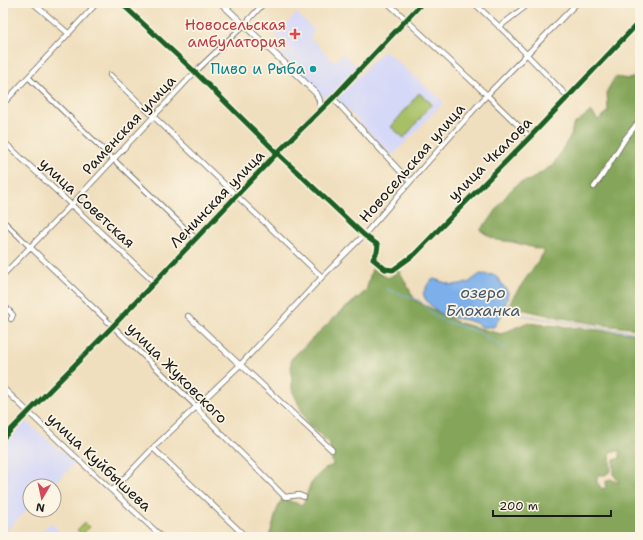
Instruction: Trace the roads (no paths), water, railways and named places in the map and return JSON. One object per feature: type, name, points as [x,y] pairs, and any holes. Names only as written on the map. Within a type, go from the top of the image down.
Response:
[{"type":"street","points":[[33,3],[69,34]]},
{"type":"street","points":[[3,104],[97,3]]},
{"type":"street","points":[[121,3],[364,235]]},
{"type":"street","points":[[221,3],[316,94],[319,98],[320,109]]},
{"type":"street","name":"Раменская улица","points":[[3,275],[71,205],[195,72],[244,25],[264,3]]},
{"type":"street","points":[[388,3],[530,137]]},
{"type":"street","name":"Ленинская улица","points":[[3,438],[113,326],[277,153],[320,109],[333,98],[422,3]]},
{"type":"street","points":[[474,3],[504,31],[568,97]]},
{"type":"street","points":[[499,27],[530,3]]},
{"type":"street","name":"Новосельская улица","points":[[111,490],[115,488],[153,448],[240,364],[364,235],[487,95],[576,3]]},
{"type":"street","points":[[637,3],[640,6]]},
{"type":"street","name":"улица Чкалова","points":[[364,235],[378,245],[377,252],[373,259],[385,269],[393,270],[415,254],[640,22]]},
{"type":"street","points":[[110,75],[322,277]]},
{"type":"street","points":[[28,77],[196,239]]},
{"type":"street","points":[[333,98],[410,182]]},
{"type":"street","points":[[594,186],[625,139],[640,120]]},
{"type":"street","name":"улица Советская","points":[[3,141],[154,282]]},
{"type":"street","name":"улица Жуковского","points":[[3,221],[196,406],[201,413],[284,497],[299,495],[304,497]]},
{"type":"street","points":[[3,304],[13,315],[11,319]]},
{"type":"street","points":[[188,316],[332,450]]},
{"type":"street","name":"улица Куйбышева","points":[[3,388],[162,537]]},
{"type":"street","points":[[153,448],[246,537]]},
{"type":"street","points":[[154,537],[157,533]]},
{"type":"water","name":"озеро Блоханка","points":[[480,274],[495,275],[508,292],[503,313],[494,327],[482,327],[473,322],[442,314],[429,304],[423,294],[430,281],[434,279],[452,285],[468,283]]},
{"type":"waterway","points":[[387,289],[419,300],[436,317],[478,332],[506,349]]},
{"type":"waterway","points":[[511,312],[526,316],[640,333]]},
{"type":"place","name":"Новосельская амбулатория","points":[[295,34]]},
{"type":"place","name":"Пиво и Рыба","points":[[313,69]]}]
